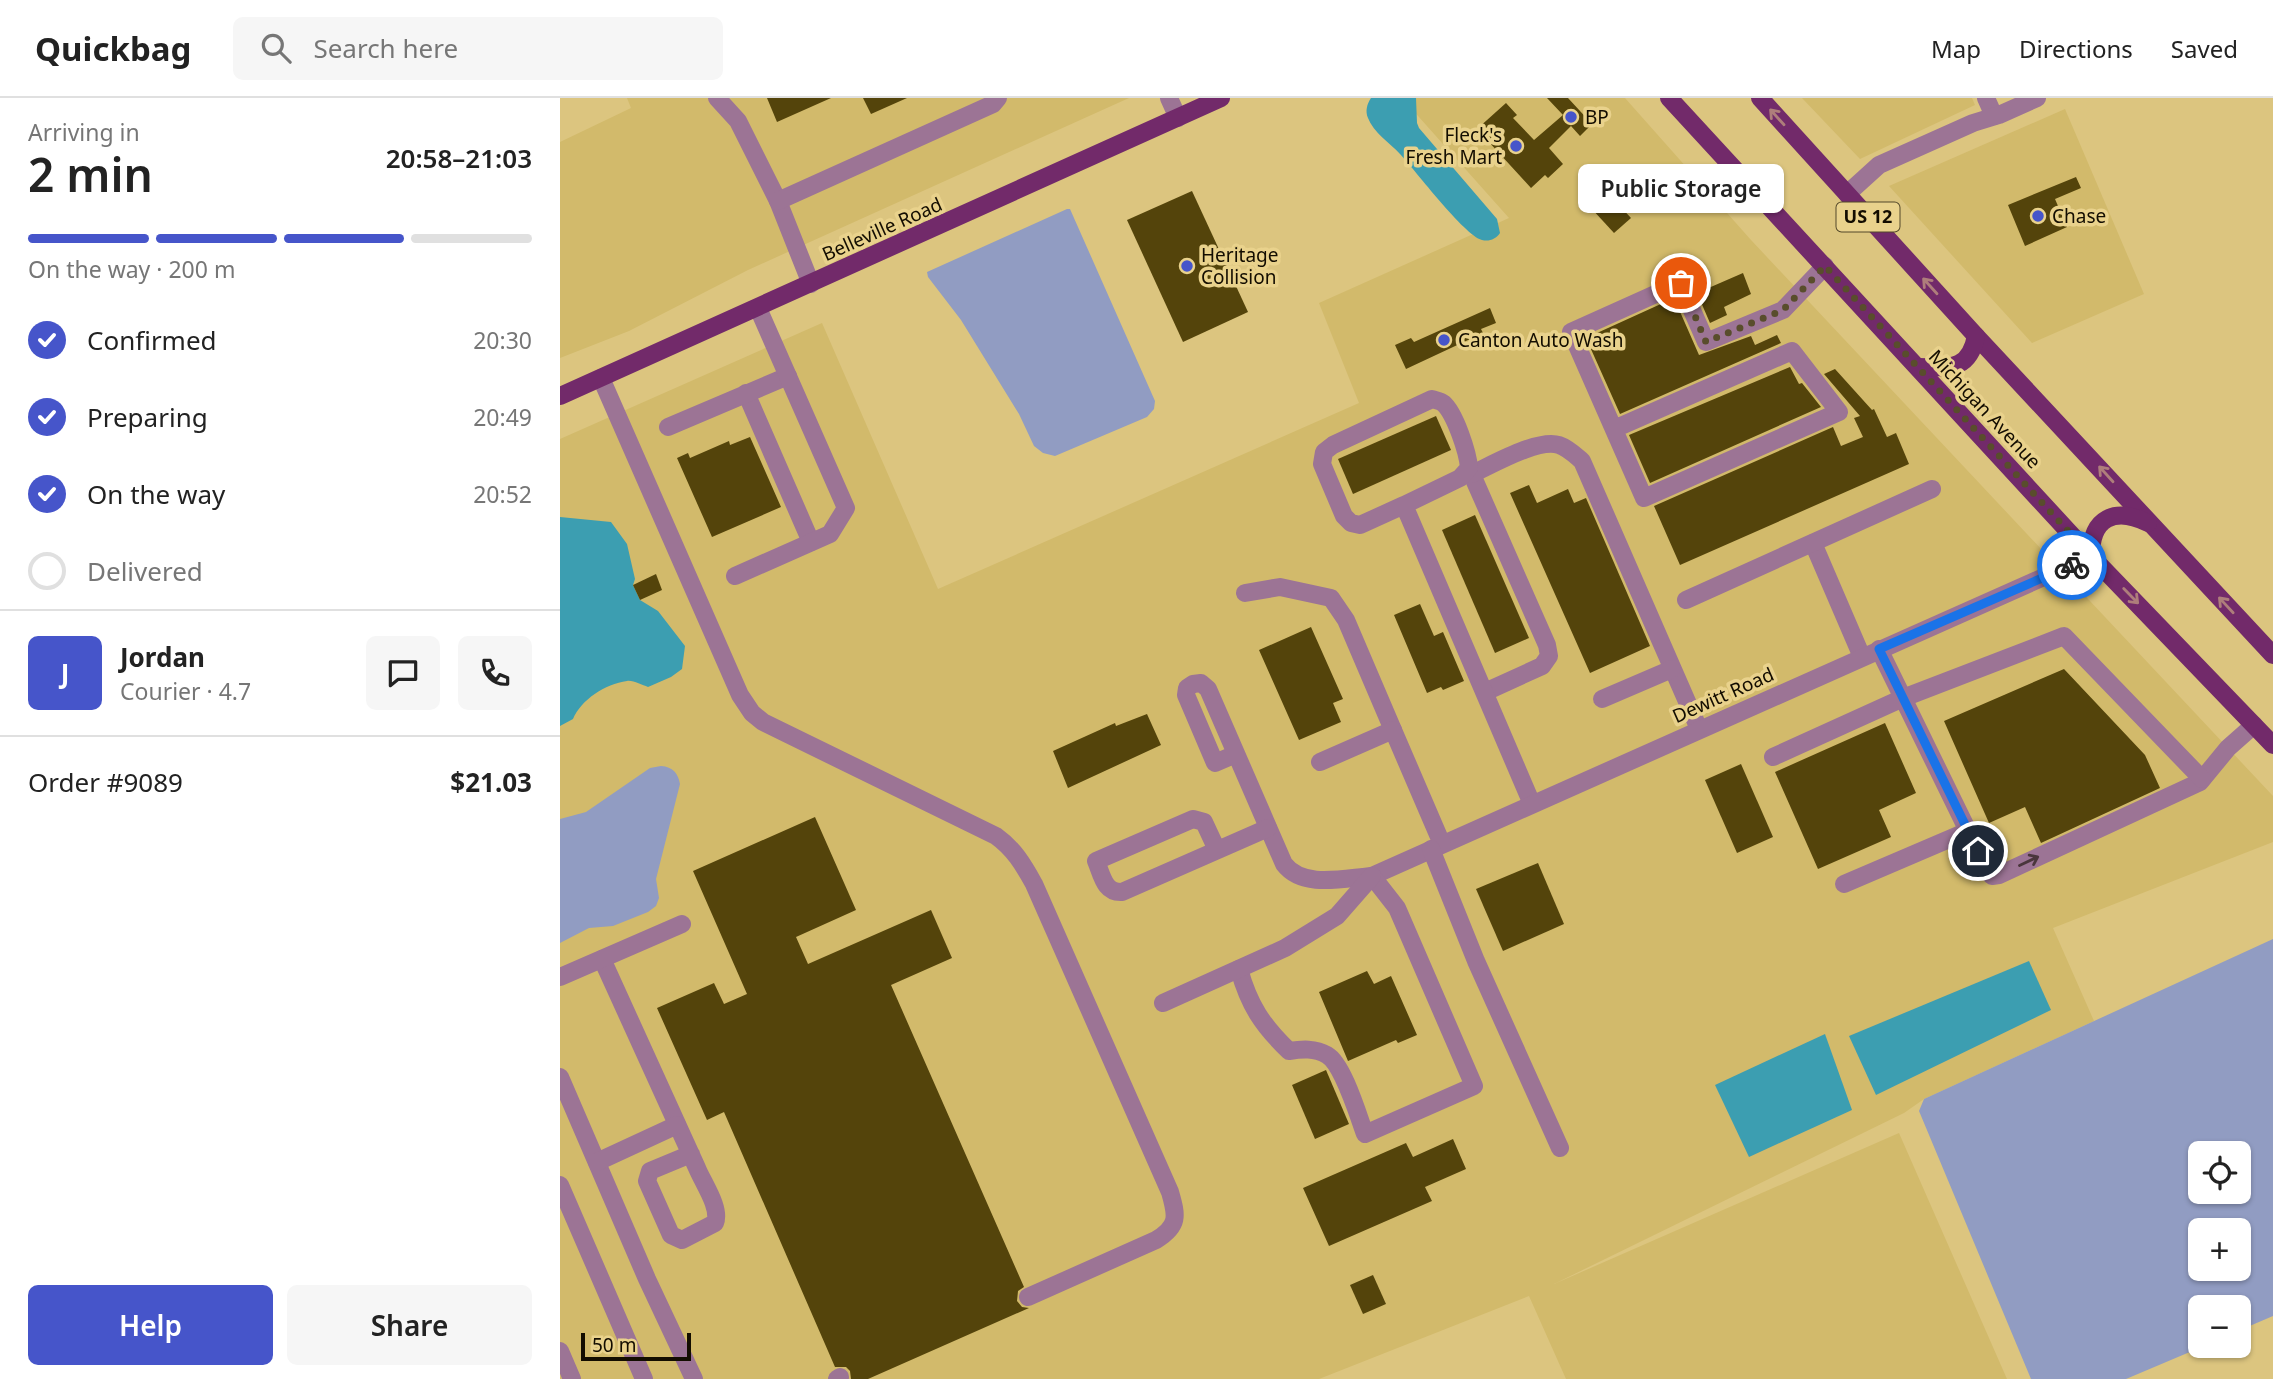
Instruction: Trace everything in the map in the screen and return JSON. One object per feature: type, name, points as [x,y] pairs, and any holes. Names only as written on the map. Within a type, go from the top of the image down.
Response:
[{"type":"main road","name":"Belleville Road","points":[[560,396],[1178,118],[1192,104],[1221,98]]},
{"type":"main road","name":"Michigan Avenue","points":[[1669,98],[2091,556],[2273,745]]},
{"type":"main road","name":"US 12","points":[[1760,98],[1976,336],[2273,655]]},
{"type":"main road","points":[[1917,367],[1950,367],[1962,363],[1974,348],[1976,336]]},
{"type":"main road","points":[[2091,556],[2093,534],[2097,526],[2115,515],[2133,516],[2151,524]]},
{"type":"street","points":[[717,98],[738,121],[778,201],[811,284]]},
{"type":"street","points":[[778,201],[993,104],[998,98]]},
{"type":"street","points":[[1169,98],[1178,118]]},
{"type":"street","points":[[1986,98],[1994,116]]},
{"type":"street","points":[[1847,194],[1879,165],[2037,98]]},
{"type":"street","points":[[1614,429],[1792,351],[1839,412],[1644,498],[1571,332],[1681,283],[1706,342],[1783,310],[1825,266]]},
{"type":"street","points":[[735,576],[830,534],[846,508],[758,308]]},
{"type":"street","points":[[668,427],[788,376]]},
{"type":"street","points":[[601,378],[740,695],[752,713],[764,722],[996,836],[1020,858],[1034,884],[1170,1192],[1175,1216],[1174,1225],[1156,1240],[1028,1297]]},
{"type":"street","points":[[746,393],[811,542]]},
{"type":"street","points":[[1485,692],[1542,666],[1549,656],[1547,645],[1470,471],[1468,456],[1450,412],[1442,402],[1432,399],[1324,452],[1322,464],[1344,516],[1351,523],[1360,525],[1470,471],[1532,447],[1548,443],[1564,448],[1582,461],[1699,729]]},
{"type":"street","points":[[1686,600],[1932,489]]},
{"type":"street","points":[[1404,505],[1532,804]]},
{"type":"street","points":[[1813,543],[1862,657]]},
{"type":"street","name":"Dewitt Road","points":[[1372,876],[2091,556]]},
{"type":"street","points":[[1245,593],[1280,587],[1331,598],[1346,620],[1392,730],[1476,961],[1560,1148]]},
{"type":"street","points":[[1773,757],[1903,698],[2064,636],[2202,779]]},
{"type":"street","points":[[1879,649],[1992,876],[2202,779],[2228,748],[2254,725]]},
{"type":"street","points":[[1602,699],[1672,669]]},
{"type":"street","points":[[1320,762],[1392,730]]},
{"type":"street","points":[[1236,754],[1284,864],[1291,873],[1300,877],[1325,880],[1372,876]]},
{"type":"street","points":[[1217,850],[1204,822],[1193,819],[1096,861],[1108,889],[1122,892],[1268,828]]},
{"type":"street","points":[[1844,884],[1968,831]]},
{"type":"street","points":[[1163,1003],[1285,948],[1337,916],[1372,876]]},
{"type":"street","points":[[1239,969],[1246,996],[1266,1029],[1289,1051],[1308,1049],[1329,1055],[1344,1077],[1365,1134],[1474,1086],[1397,908],[1372,876]]},
{"type":"street","points":[[560,977],[682,924]]},
{"type":"street","points":[[603,959],[691,1154],[716,1211],[717,1218],[709,1228],[682,1240],[671,1235],[646,1181],[650,1171],[691,1154]]},
{"type":"street","points":[[560,1077],[694,1379]]},
{"type":"street","points":[[597,1162],[677,1125]]},
{"type":"street","points":[[560,1185],[644,1379]]},
{"type":"street","points":[[560,1351],[572,1379]]},
{"type":"shaded area","points":[[627,98],[1129,98],[748,270],[629,331],[560,358],[560,142],[631,108]]},
{"type":"shaded area","points":[[1371,98],[1416,98],[1419,128],[1497,219],[1500,233],[1496,237],[1482,240],[1474,236],[1440,202],[1370,123],[1367,108]]},
{"type":"shaded area","points":[[1402,98],[1625,98],[1751,240],[2273,796],[2273,842],[2053,928],[2094,1021],[1924,1099],[1904,1113],[1554,1284],[1899,1133],[2007,1379],[1566,1379],[1529,1296],[1319,1379],[560,1379],[560,439],[822,323],[938,589],[1359,403],[1319,303],[1509,218]]},
{"type":"shaded area","points":[[1802,98],[1972,98],[1975,105],[1860,159]]},
{"type":"shaded area","points":[[2065,109],[2144,294],[2032,343],[1889,186]]},
{"type":"shaded area","points":[[1070,209],[1155,401],[1154,409],[1147,417],[1055,456],[1043,453],[1034,446],[1019,414],[961,320],[927,272]]},
{"type":"shaded area","points":[[560,517],[611,522],[627,544],[635,579],[633,585],[640,600],[658,611],[685,646],[682,669],[671,677],[648,687],[629,681],[610,686],[588,699],[573,719],[560,726]]},
{"type":"shaded area","points":[[661,766],[674,771],[680,784],[656,879],[659,898],[656,906],[613,926],[589,928],[560,943],[560,819],[586,812],[650,768]]},
{"type":"shaded area","points":[[2273,939],[2273,1316],[2251,1325],[2251,1295],[2188,1295],[2188,1353],[2126,1379],[2031,1379],[1919,1111],[1924,1099]]},
{"type":"shaded area","points":[[2029,961],[2051,1010],[1876,1095],[1849,1036]]},
{"type":"shaded area","points":[[1825,1034],[1852,1110],[1749,1157],[1715,1085]]},
{"type":"building","points":[[767,98],[831,98],[777,122]]},
{"type":"building","points":[[863,98],[907,98],[871,114]]},
{"type":"building","name":"Fleck's Fresh Mart","points":[[1547,98],[1568,98],[1592,124],[1580,136],[1571,126],[1549,148],[1563,164],[1548,178],[1545,175],[1531,188],[1477,129],[1506,103],[1517,115],[1513,118],[1534,140],[1563,115]]},
{"type":"building","name":"Chase","points":[[2076,177],[2081,188],[2055,199],[2067,227],[2025,246],[2008,205]]},
{"type":"building","name":"Heritage Collision","points":[[1192,191],[1248,312],[1183,342],[1127,220]]},
{"type":"building","points":[[1608,193],[1631,218],[1614,233],[1591,208]]},
{"type":"building","points":[[1743,273],[1751,294],[1724,307],[1727,315],[1710,323],[1697,293]]},
{"type":"building","points":[[1674,298],[1699,355],[1751,336],[1755,345],[1777,335],[1781,343],[1620,414],[1586,338]]},
{"type":"building","name":"Canton Auto Wash","points":[[1490,308],[1496,323],[1481,329],[1483,333],[1406,369],[1395,345],[1411,338],[1414,342]]},
{"type":"building","points":[[1790,367],[1799,384],[1802,383],[1821,407],[1650,483],[1629,435]]},
{"type":"building","points":[[1835,369],[1872,410],[1874,409],[1887,437],[1896,433],[1909,464],[1680,565],[1654,506],[1833,427],[1841,446],[1863,437],[1854,418],[1860,416],[1824,374]]},
{"type":"building","points":[[1436,416],[1451,450],[1353,494],[1338,459]]},
{"type":"building","points":[[750,437],[781,507],[712,537],[677,458],[688,453],[690,458],[729,441],[730,445]]},
{"type":"building","points":[[1529,485],[1537,503],[1568,489],[1574,503],[1586,498],[1650,646],[1590,673],[1510,493]]},
{"type":"building","points":[[1475,515],[1529,638],[1495,653],[1442,530]]},
{"type":"building","points":[[656,574],[662,590],[640,600],[633,585]]},
{"type":"building","points":[[1420,604],[1434,636],[1443,632],[1464,681],[1427,693],[1394,615]]},
{"type":"building","points":[[1311,627],[1343,699],[1333,703],[1341,722],[1299,740],[1259,650]]},
{"type":"building","points":[[2064,669],[2145,755],[2160,788],[2041,843],[2025,807],[1989,823],[1944,721]]},
{"type":"building","points":[[1147,714],[1161,745],[1068,788],[1053,751],[1115,723],[1116,726]]},
{"type":"building","points":[[1885,723],[1916,793],[1879,810],[1891,837],[1818,869],[1775,772]]},
{"type":"building","points":[[1741,764],[1773,837],[1737,853],[1705,780]]},
{"type":"building","points":[[815,817],[856,910],[796,937],[808,964],[931,910],[952,958],[891,985],[1024,1287],[1018,1291],[1017,1301],[1022,1307],[1029,1308],[868,1379],[851,1379],[850,1371],[846,1367],[835,1367],[724,1112],[707,1120],[657,1008],[714,983],[724,1004],[747,994],[693,871]]},
{"type":"building","points":[[1538,863],[1564,924],[1503,951],[1476,889]]},
{"type":"building","points":[[1367,971],[1374,984],[1391,976],[1417,1035],[1398,1043],[1396,1040],[1348,1061],[1319,992]]},
{"type":"building","points":[[1326,1070],[1349,1124],[1315,1139],[1292,1085]]},
{"type":"building","points":[[1453,1139],[1466,1169],[1425,1187],[1432,1201],[1329,1246],[1303,1188],[1406,1143],[1413,1157]]},
{"type":"building","points":[[1373,1275],[1386,1304],[1363,1314],[1350,1285]]},
{"type":"way so far","points":[[1681,283],[1706,342],[1783,310],[1825,266],[2091,556],[2072,565]]},
{"type":"place","name":"BP","points":[[1571,117]]},
{"type":"place","name":"Fleck's Fresh Mart","points":[[1516,146]]},
{"type":"place","name":"Chase","points":[[2038,216]]},
{"type":"place","name":"Heritage Collision","points":[[1187,266]]},
{"type":"place","name":"Public Storage","points":[[1681,283]]},
{"type":"place","name":"Canton Auto Wash","points":[[1444,340]]},
{"type":"route","points":[[1978,851],[1879,649],[2072,565]]}]
